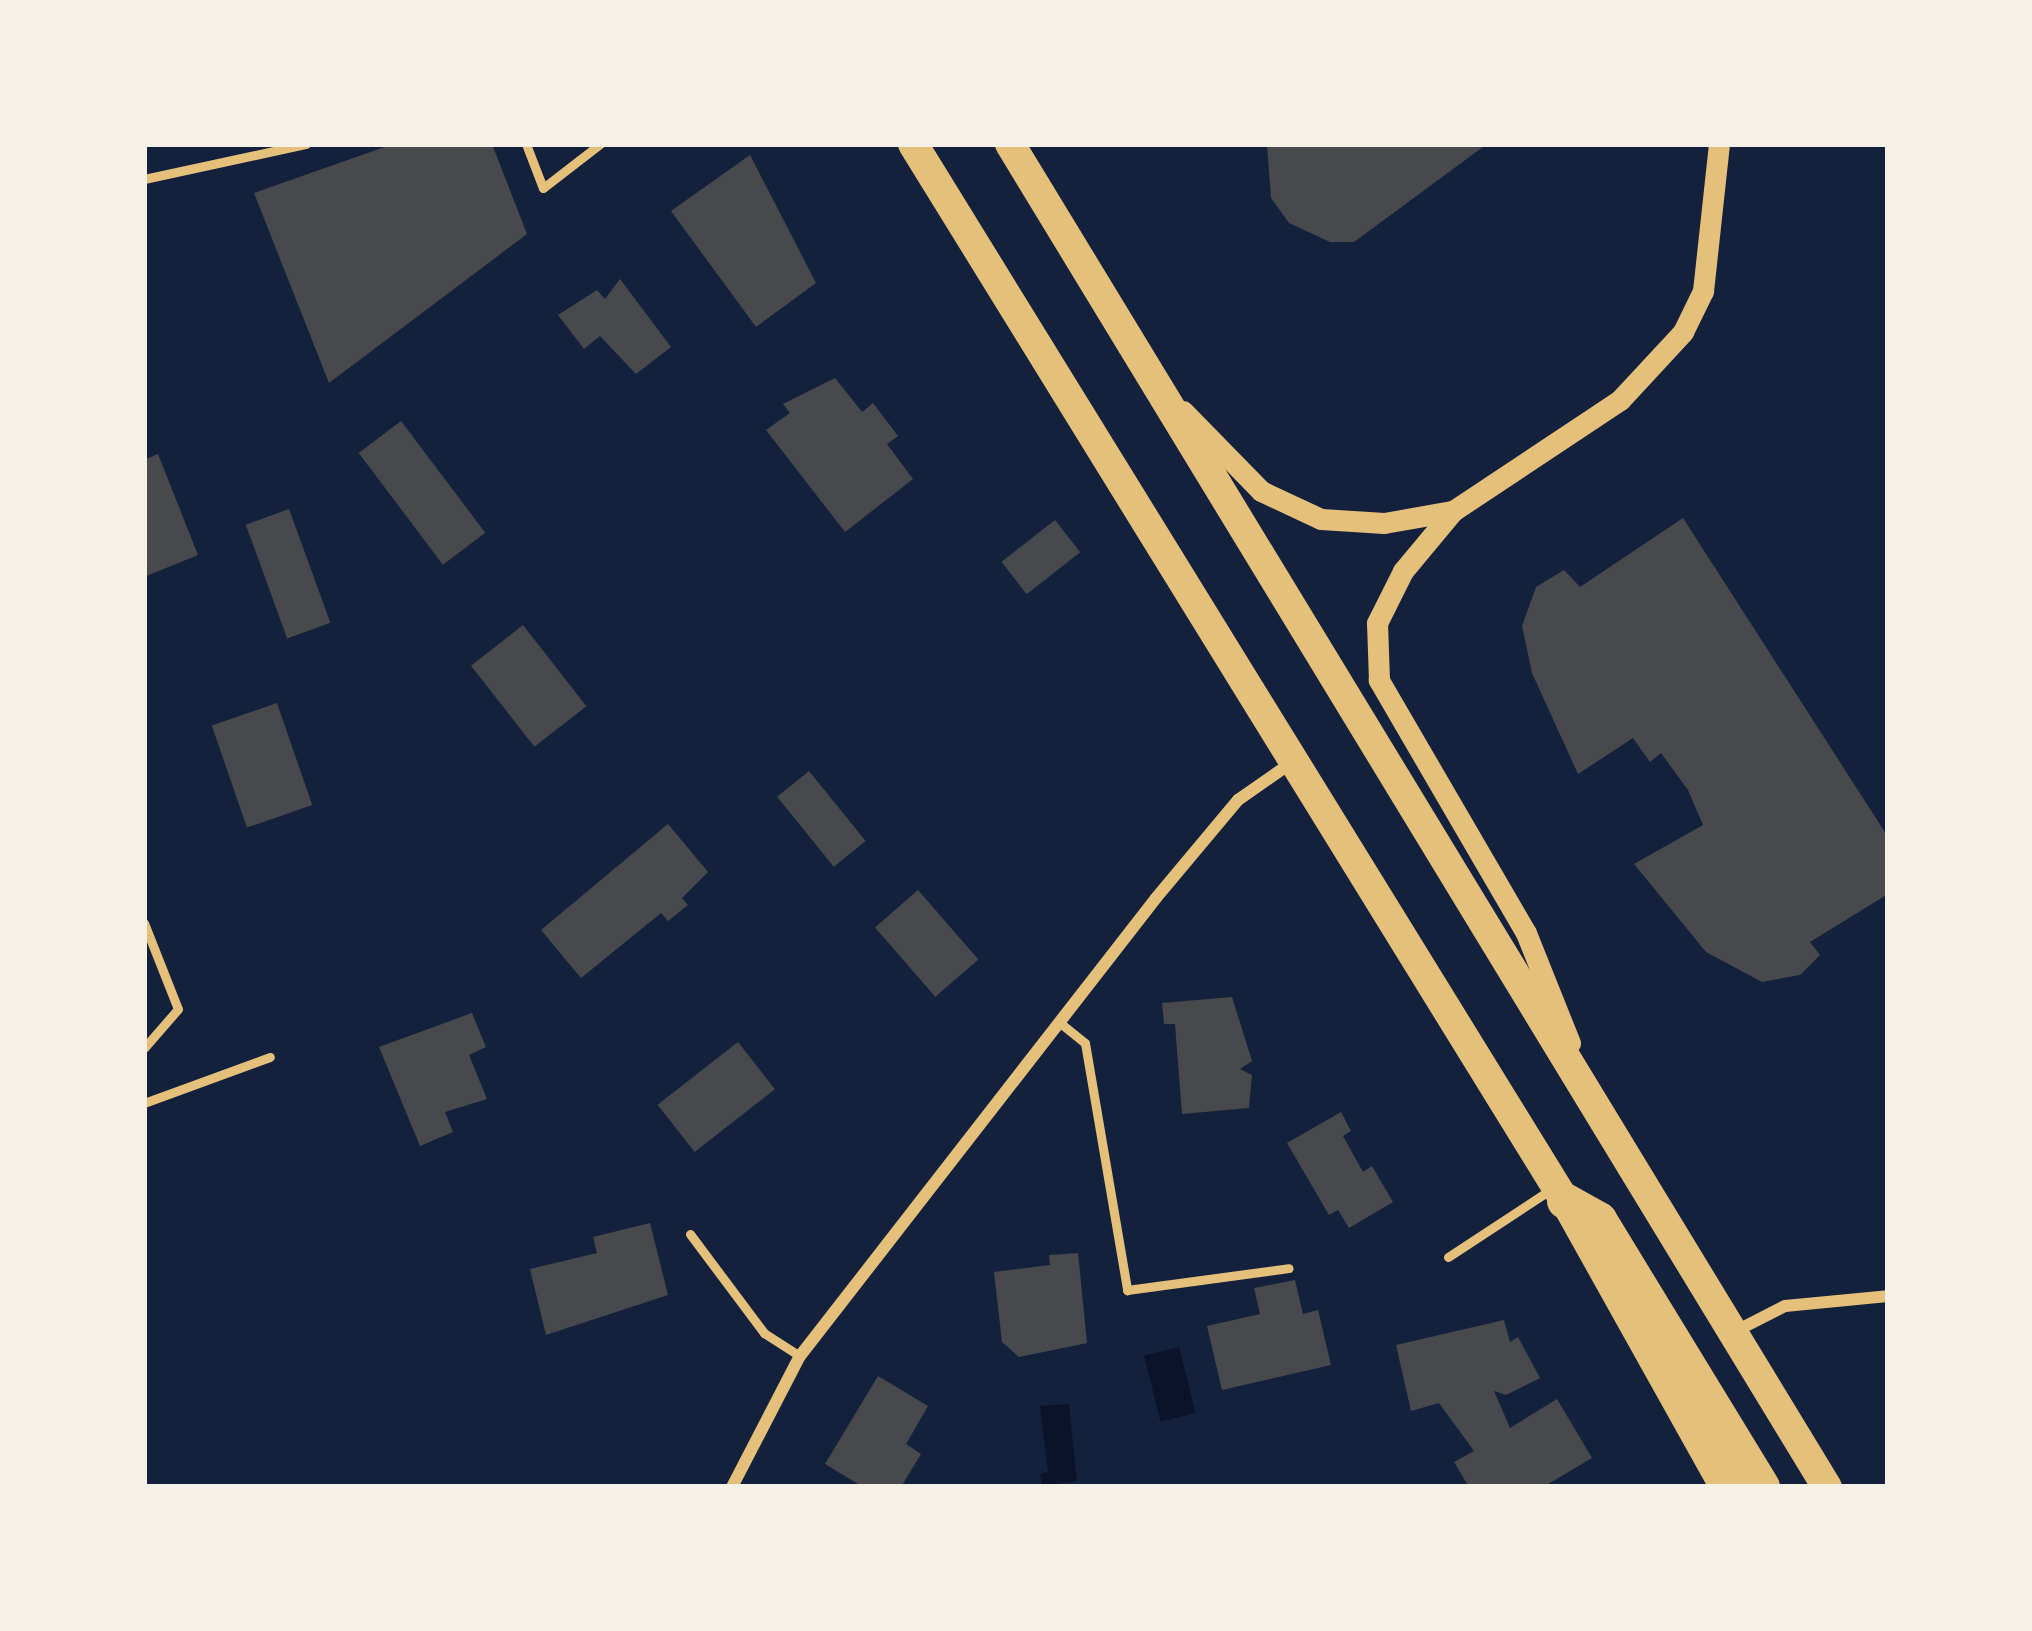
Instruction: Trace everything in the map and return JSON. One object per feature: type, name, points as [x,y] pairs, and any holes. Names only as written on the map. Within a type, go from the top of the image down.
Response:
[{"type":"highway","points":[[1560,1194],[1599,1220],[1762,1487]]},
{"type":"main road","points":[[913,144],[1560,1194],[1726,1487]]},
{"type":"main road","points":[[1010,144],[1730,1334],[1828,1487]]},
{"type":"street","points":[[1604,1126],[1526,933],[1379,680],[1377,623],[1403,571],[1453,511],[1620,400],[1683,332],[1703,292],[1719,144]]},
{"type":"street","points":[[1155,382],[1261,491],[1321,519],[1384,523],[1453,511]]},
{"type":"street","points":[[732,1487],[800,1356],[1238,800],[1292,762]]},
{"type":"street","points":[[1730,1334],[1785,1306],[1888,1296]]},
{"type":"lane","points":[[144,179],[306,144]]},
{"type":"lane","points":[[526,144],[543,188],[600,144]]},
{"type":"lane","points":[[144,923],[178,1009],[144,1048]]},
{"type":"lane","points":[[1059,1022],[1085,1043],[1127,1290],[1289,1268]]},
{"type":"lane","points":[[144,1103],[270,1057]]},
{"type":"lane","points":[[1448,1257],[1560,1194]]},
{"type":"lane","points":[[690,1234],[764,1334],[800,1356]]},
{"type":"water","points":[[1179,1347],[1195,1413],[1161,1422],[1144,1356]]},
{"type":"water","points":[[1069,1404],[1077,1481],[1042,1486],[1040,1474],[1048,1472],[1040,1406]]},
{"type":"building","points":[[393,144],[492,144],[527,234],[329,383],[254,193]]},
{"type":"building","points":[[1267,144],[1487,144],[1354,242],[1330,242],[1289,223],[1271,198]]},
{"type":"building","points":[[750,155],[816,283],[756,327],[671,211]]},
{"type":"building","points":[[620,279],[671,347],[636,374],[600,336],[584,349],[558,315],[597,290],[605,299]]},
{"type":"building","points":[[835,378],[862,412],[873,403],[898,436],[887,444],[913,479],[845,532],[766,430],[790,413],[783,404]]},
{"type":"building","points":[[401,421],[485,533],[443,565],[359,453]]},
{"type":"building","points":[[158,454],[198,555],[144,577],[144,460]]},
{"type":"building","points":[[289,509],[330,623],[287,638],[246,525]]},
{"type":"building","points":[[1683,518],[1888,837],[1888,894],[1810,942],[1820,955],[1800,975],[1762,982],[1706,952],[1634,864],[1703,825],[1688,790],[1661,753],[1650,762],[1633,738],[1578,774],[1532,673],[1522,626],[1536,587],[1564,570],[1580,587]]},
{"type":"building","points":[[1055,520],[1080,552],[1027,594],[1001,562]]},
{"type":"building","points":[[523,625],[586,706],[534,747],[471,666]]},
{"type":"building","points":[[277,703],[312,805],[247,828],[212,725]]},
{"type":"building","points":[[809,771],[866,841],[834,867],[777,797]]},
{"type":"building","points":[[668,824],[708,872],[682,898],[688,905],[668,921],[661,913],[581,978],[541,930]]},
{"type":"building","points":[[918,890],[978,959],[935,997],[875,927]]},
{"type":"building","points":[[1232,997],[1252,1061],[1240,1069],[1252,1075],[1249,1108],[1182,1114],[1175,1024],[1164,1024],[1162,1003]]},
{"type":"building","points":[[472,1013],[486,1047],[469,1055],[487,1099],[445,1112],[453,1132],[420,1146],[379,1047]]},
{"type":"building","points":[[738,1042],[775,1089],[695,1152],[658,1105]]},
{"type":"building","points":[[1341,1112],[1351,1131],[1343,1136],[1363,1172],[1372,1166],[1393,1202],[1349,1228],[1338,1210],[1329,1215],[1287,1143]]},
{"type":"building","points":[[650,1223],[668,1295],[546,1335],[530,1269],[597,1253],[593,1237]]},
{"type":"building","points":[[1078,1253],[1087,1343],[1019,1357],[1002,1342],[994,1272],[1050,1265],[1049,1255]]},
{"type":"building","points":[[1295,1280],[1303,1314],[1318,1310],[1331,1365],[1222,1390],[1207,1326],[1260,1314],[1254,1288]]},
{"type":"building","points":[[1504,1320],[1510,1342],[1518,1337],[1540,1378],[1506,1395],[1494,1391],[1510,1428],[1557,1399],[1592,1458],[1543,1487],[1469,1487],[1454,1462],[1474,1451],[1439,1403],[1411,1411],[1396,1345]]},
{"type":"building","points":[[878,1376],[928,1406],[906,1444],[921,1454],[901,1487],[863,1487],[825,1464]]}]
